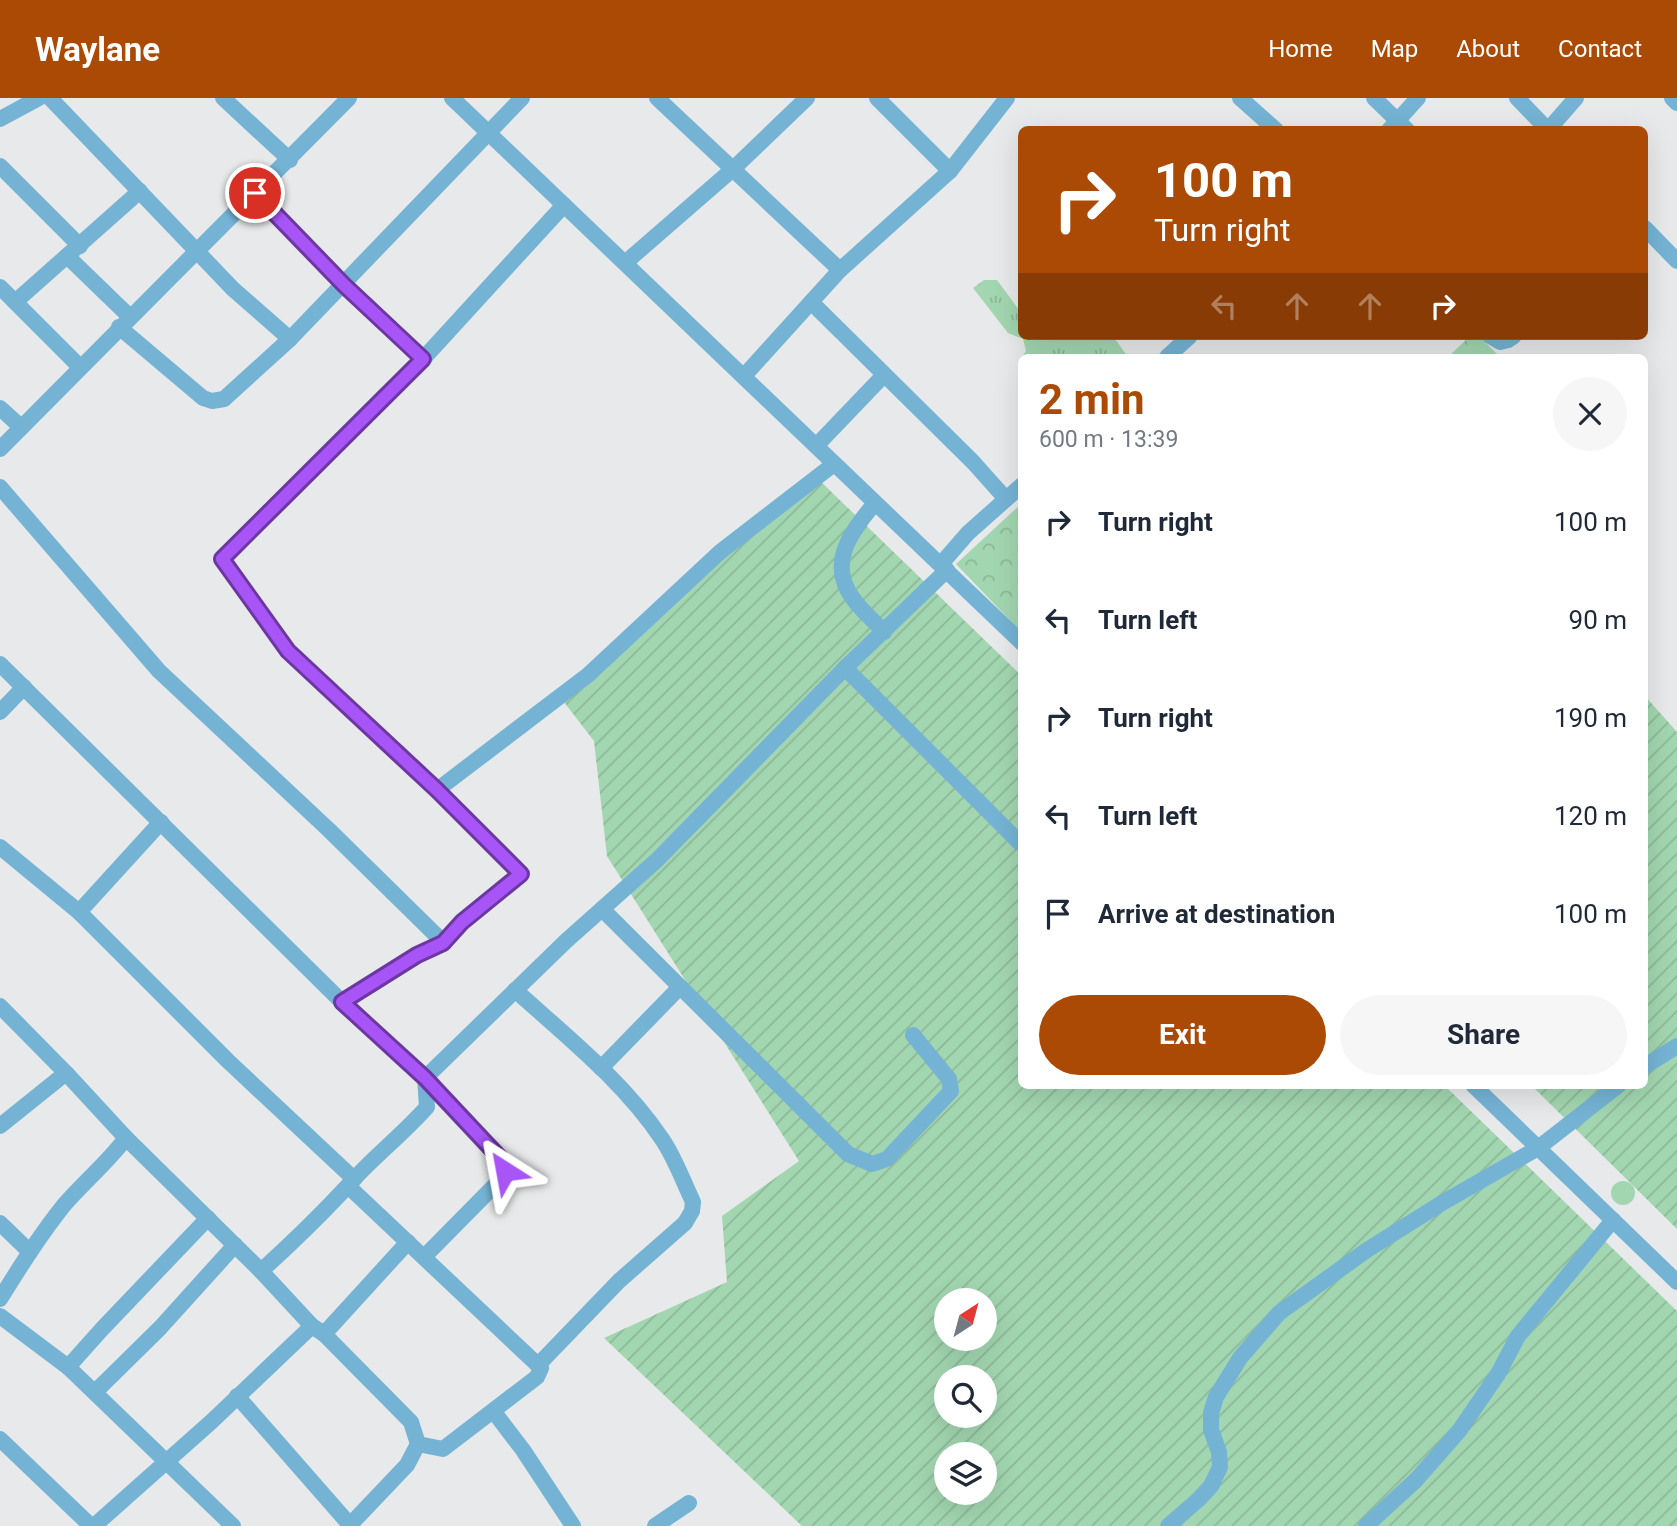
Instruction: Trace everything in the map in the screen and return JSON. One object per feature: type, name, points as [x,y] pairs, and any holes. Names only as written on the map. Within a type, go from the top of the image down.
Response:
[{"type":"street","points":[[0,119],[39,98]]},
{"type":"street","points":[[50,98],[233,289],[289,340]]},
{"type":"street","points":[[223,98],[289,160]]},
{"type":"street","points":[[0,449],[349,98]]},
{"type":"street","points":[[452,98],[1018,639]]},
{"type":"street","points":[[0,166],[73,251],[125,322],[203,398],[212,401],[224,400],[344,285],[522,98]]},
{"type":"street","points":[[626,262],[733,169],[807,98]]},
{"type":"street","points":[[877,98],[950,171]]},
{"type":"street","points":[[744,376],[840,270],[950,171],[1007,98]]},
{"type":"street","points":[[1240,98],[1272,126]]},
{"type":"street","points":[[1374,98],[1397,126],[1418,98]]},
{"type":"street","points":[[1517,98],[1544,126]]},
{"type":"street","points":[[1552,126],[1576,98]]},
{"type":"street","points":[[1672,98],[1677,103]]},
{"type":"street","points":[[666,101],[840,270]]},
{"type":"street","points":[[15,302],[140,191]]},
{"type":"street","points":[[255,193],[344,285],[423,359]]},
{"type":"street","points":[[342,1002],[417,955],[443,943],[462,922],[521,874],[437,790],[288,651],[222,559],[423,359],[564,205]]},
{"type":"street","points":[[1648,231],[1677,261]]},
{"type":"street","points":[[0,287],[80,367]]},
{"type":"street","points":[[811,302],[973,462],[1006,499]]},
{"type":"street","points":[[1170,354],[1186,340]]},
{"type":"street","points":[[816,446],[884,374]]},
{"type":"street","points":[[0,408],[21,428]]},
{"type":"street","points":[[437,790],[588,675],[720,552],[834,464]]},
{"type":"street","points":[[0,487],[159,671],[329,830],[443,943]]},
{"type":"street","points":[[261,1271],[316,1221],[351,1182],[404,1133],[427,1107],[425,1078],[732,786],[845,668],[884,632],[944,567],[968,533],[1018,488]]},
{"type":"street","points":[[875,503],[852,530],[842,558],[842,566],[845,586],[853,600],[884,632]]},
{"type":"street","points":[[0,664],[342,1002],[425,1078],[500,1158],[505,1171],[500,1180],[424,1257]]},
{"type":"street","points":[[845,668],[1018,841]]},
{"type":"street","points":[[0,712],[24,687]]},
{"type":"street","points":[[79,912],[161,822]]},
{"type":"street","points":[[0,847],[79,912],[408,1242],[539,1364],[541,1368],[537,1377],[443,1449],[418,1444]]},
{"type":"street","points":[[602,909],[848,1154],[872,1164],[887,1159],[951,1091],[948,1079],[913,1035]]},
{"type":"street","points":[[601,1068],[680,987]]},
{"type":"street","points":[[515,990],[601,1068],[663,1140],[693,1202],[692,1211],[685,1223],[619,1281],[539,1364]]},
{"type":"street","points":[[0,1006],[126,1138],[411,1422],[418,1444],[407,1465],[349,1526],[237,1396]]},
{"type":"street","points":[[1648,1064],[1677,1046]]},
{"type":"street","points":[[0,1126],[66,1073]]},
{"type":"street","points":[[1477,1089],[1677,1282]]},
{"type":"street","points":[[1168,1526],[1211,1486],[1220,1467],[1219,1451],[1211,1430],[1216,1397],[1240,1358],[1279,1313],[1367,1250],[1442,1202],[1538,1148],[1614,1089]]},
{"type":"street","points":[[0,1299],[64,1206],[126,1138]]},
{"type":"street","points":[[68,1367],[208,1218]]},
{"type":"street","points":[[1366,1526],[1416,1480],[1459,1431],[1498,1374],[1518,1336],[1613,1220]]},
{"type":"street","points":[[0,1223],[30,1252]]},
{"type":"street","points":[[0,1439],[93,1526],[237,1396],[318,1330],[408,1242]]},
{"type":"street","points":[[95,1392],[160,1328],[235,1245]]},
{"type":"street","points":[[0,1315],[68,1367],[233,1526]]},
{"type":"street","points":[[494,1412],[523,1450],[573,1526]]},
{"type":"street","points":[[654,1526],[689,1503]]},
{"type":"green space","points":[[984,280],[997,280],[1018,309],[1018,337],[1008,333],[973,288]]},
{"type":"green space","points":[[1023,340],[1116,340],[1126,354],[1024,354],[1026,351]]},
{"type":"green space","points":[[1466,340],[1483,340],[1497,354],[1451,354]]},
{"type":"green space","points":[[818,479],[1018,672],[1018,1089],[1448,1089],[1677,1311],[1677,1526],[802,1526],[604,1338],[727,1282],[722,1216],[799,1161],[607,856],[594,741],[557,693]]},
{"type":"green space","points":[[1018,507],[1018,629],[956,564]]},
{"type":"green space","points":[[1648,699],[1677,732],[1677,1229],[1535,1089],[1648,1089]]},
{"type":"green space","points":[[1623,1181],[1632,1184],[1635,1193],[1632,1202],[1623,1205],[1614,1202],[1611,1193],[1614,1184]]},
{"type":"route","points":[[255,193],[344,285],[423,359],[222,559],[288,651],[437,790],[521,874],[462,922],[443,943],[417,955],[342,1002],[425,1078],[500,1158],[505,1171]]}]
